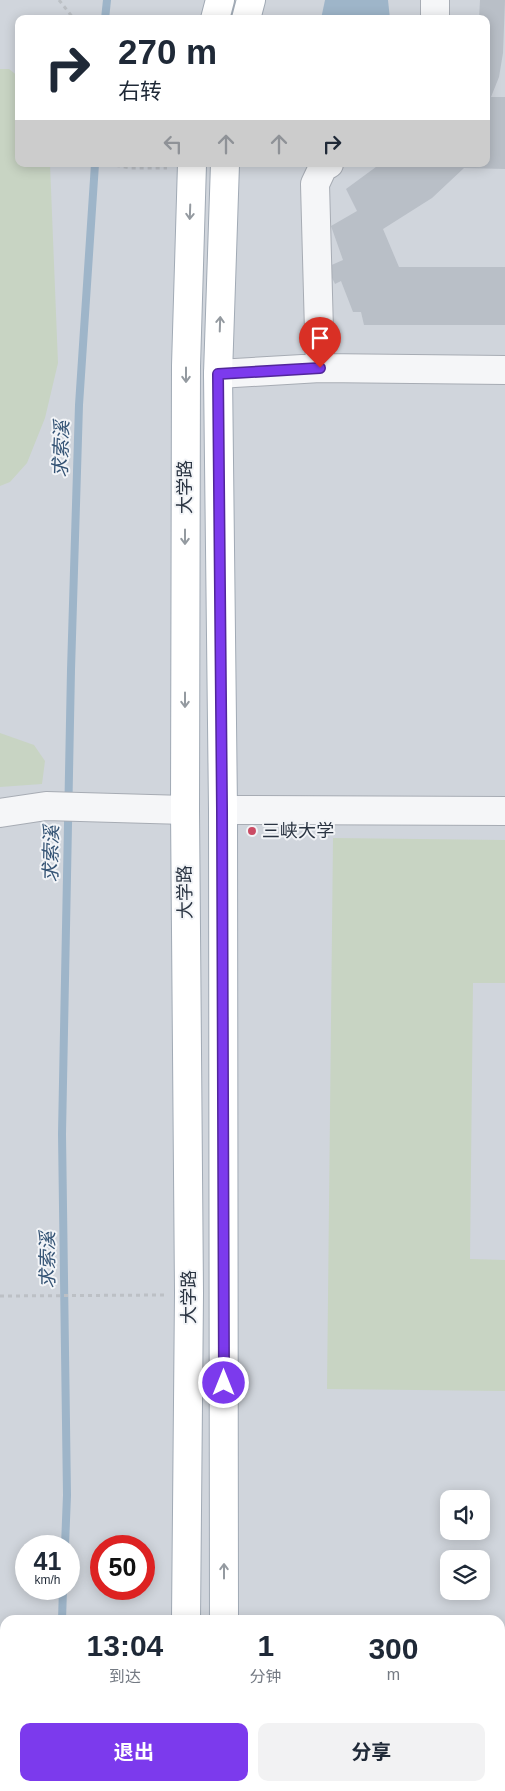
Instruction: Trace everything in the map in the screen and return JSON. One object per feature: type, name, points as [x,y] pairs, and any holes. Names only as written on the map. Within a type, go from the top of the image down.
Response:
[{"type":"main road","points":[[216,15],[220,0]]},
{"type":"main road","points":[[247,15],[251,0]]},
{"type":"main road","name":"大学路","points":[[186,1615],[189,1293],[185,810],[186,366],[192,167]]},
{"type":"main road","name":"大学路","points":[[224,1615],[222,810],[218,374],[225,167]]},
{"type":"street","points":[[435,0],[436,15]]},
{"type":"street","points":[[320,368],[315,184],[323,167]]},
{"type":"street","points":[[218,374],[320,368],[505,370]]},
{"type":"street","points":[[0,813],[46,806],[185,810]]},
{"type":"street","points":[[222,810],[505,811]]},
{"type":"path","points":[[59,0],[71,15]]},
{"type":"path","points":[[125,167],[162,167]]},
{"type":"path","points":[[0,1296],[150,1296]]},
{"type":"shaded area","name":"三峡大学","points":[[0,0],[505,0],[505,1615],[0,1615]]},
{"type":"green space","points":[[0,69],[9,69],[15,74],[15,167],[50,167],[58,363],[45,418],[27,463],[10,482],[0,486]]},
{"type":"green space","points":[[0,733],[34,745],[45,761],[42,784],[0,787]]},
{"type":"green space","points":[[333,838],[505,840],[505,983],[473,983],[470,1259],[505,1260],[505,1391],[327,1389]]},
{"type":"water","points":[[325,0],[388,0],[390,15],[322,15]]},
{"type":"building","points":[[480,0],[505,0],[503,53],[499,77],[491,97],[505,97],[505,169],[464,168],[432,198],[383,229],[399,267],[505,267],[505,325],[364,325],[361,312],[353,312],[341,281],[335,284],[327,267],[343,260],[331,226],[357,211],[346,189],[376,167],[490,167],[490,15],[479,15]]},
{"type":"waterway","name":"求索溪","points":[[105,15],[107,0]]},
{"type":"waterway","name":"求索溪","points":[[65,1535],[67,1495],[62,1134],[71,670],[79,405],[95,167]]},
{"type":"waterway","name":"求索溪","points":[[62,1615],[63,1600]]},
{"type":"place","name":"三峡大学","points":[[252,831]]},
{"type":"route","points":[[224,1383],[218,374],[320,368]]}]
